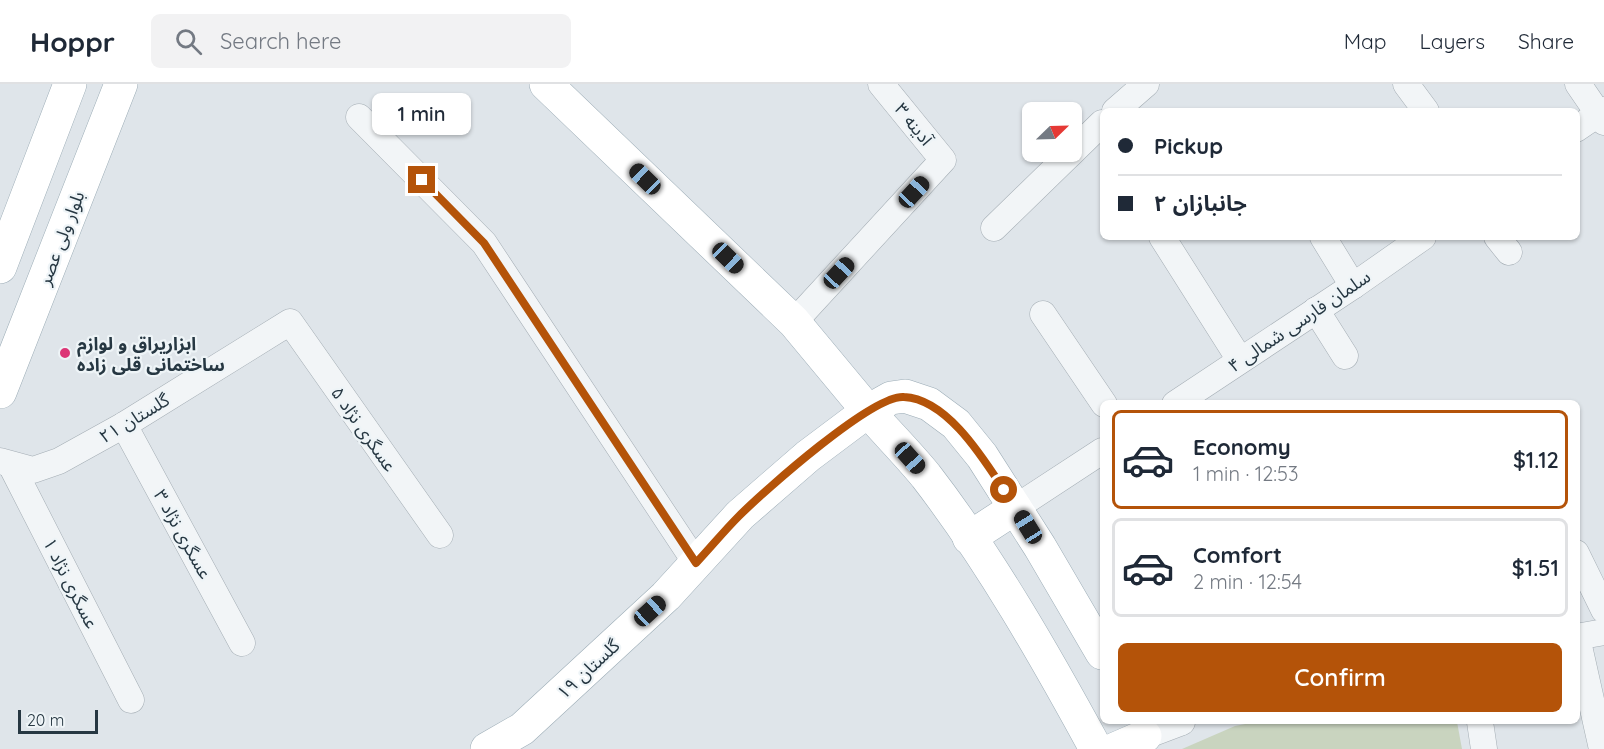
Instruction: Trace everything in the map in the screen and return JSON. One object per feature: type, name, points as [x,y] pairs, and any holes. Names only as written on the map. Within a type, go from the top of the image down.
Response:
[{"type":"main road","points":[[0,267],[70,84]]},
{"type":"main road","name":"بلوار ولی عصر","points":[[0,392],[121,84]]},
{"type":"main road","points":[[546,84],[794,322],[924,474],[969,538],[1024,625],[1096,749]]},
{"type":"main road","name":"گلستان ۱۹","points":[[487,749],[527,739],[666,596],[740,515],[808,456],[868,411],[891,398],[905,396],[929,404],[956,424],[976,448],[1100,650]]},
{"type":"main road","points":[[969,538],[1015,508]]},
{"type":"main road","points":[[1115,749],[1144,735]]},
{"type":"street","name":"آدینه ۳","points":[[794,322],[943,160],[881,84]]},
{"type":"street","points":[[1118,108],[1146,84]]},
{"type":"street","points":[[1406,84],[1424,108]]},
{"type":"street","points":[[1578,84],[1602,116],[1580,127]]},
{"type":"street","points":[[359,117],[484,243],[696,563]]},
{"type":"street","points":[[994,228],[1100,125]]},
{"type":"street","points":[[1164,240],[1240,360]]},
{"type":"street","points":[[1325,240],[1353,286]]},
{"type":"street","name":"سلمان فارسی شمالی ۴","points":[[1202,396],[1240,360],[1419,240]]},
{"type":"street","points":[[1316,310],[1345,356]]},
{"type":"street","points":[[1043,314],[1101,400]]},
{"type":"street","name":"گلستان ۲۱","points":[[5,463],[33,470],[59,461],[124,425],[290,322]]},
{"type":"street","name":"عسگری نژاد ۵","points":[[290,322],[440,535]]},
{"type":"street","name":"عسگری نژاد ۳","points":[[124,425],[242,643]]},
{"type":"street","points":[[1015,508],[1100,452]]},
{"type":"street","name":"عسگری نژاد ۱","points":[[5,463],[131,700]]},
{"type":"street","points":[[1580,561],[1604,610]]},
{"type":"street","points":[[1580,636],[1604,632]]},
{"type":"street","points":[[1580,650],[1602,749]]},
{"type":"street","points":[[1144,735],[1176,724]]},
{"type":"street","points":[[1480,724],[1484,749]]},
{"type":"green space","points":[[1245,724],[1457,724],[1462,749],[1182,749],[1235,726]]},
{"type":"place","name":"ابزاریراق و لوازم ساختمانی قلی زاده","points":[[65,353]]},
{"type":"route","points":[[422,180],[484,243],[696,563],[740,515],[808,456],[868,411],[891,398],[905,396],[929,404],[956,424],[982,456],[1004,490]]}]
